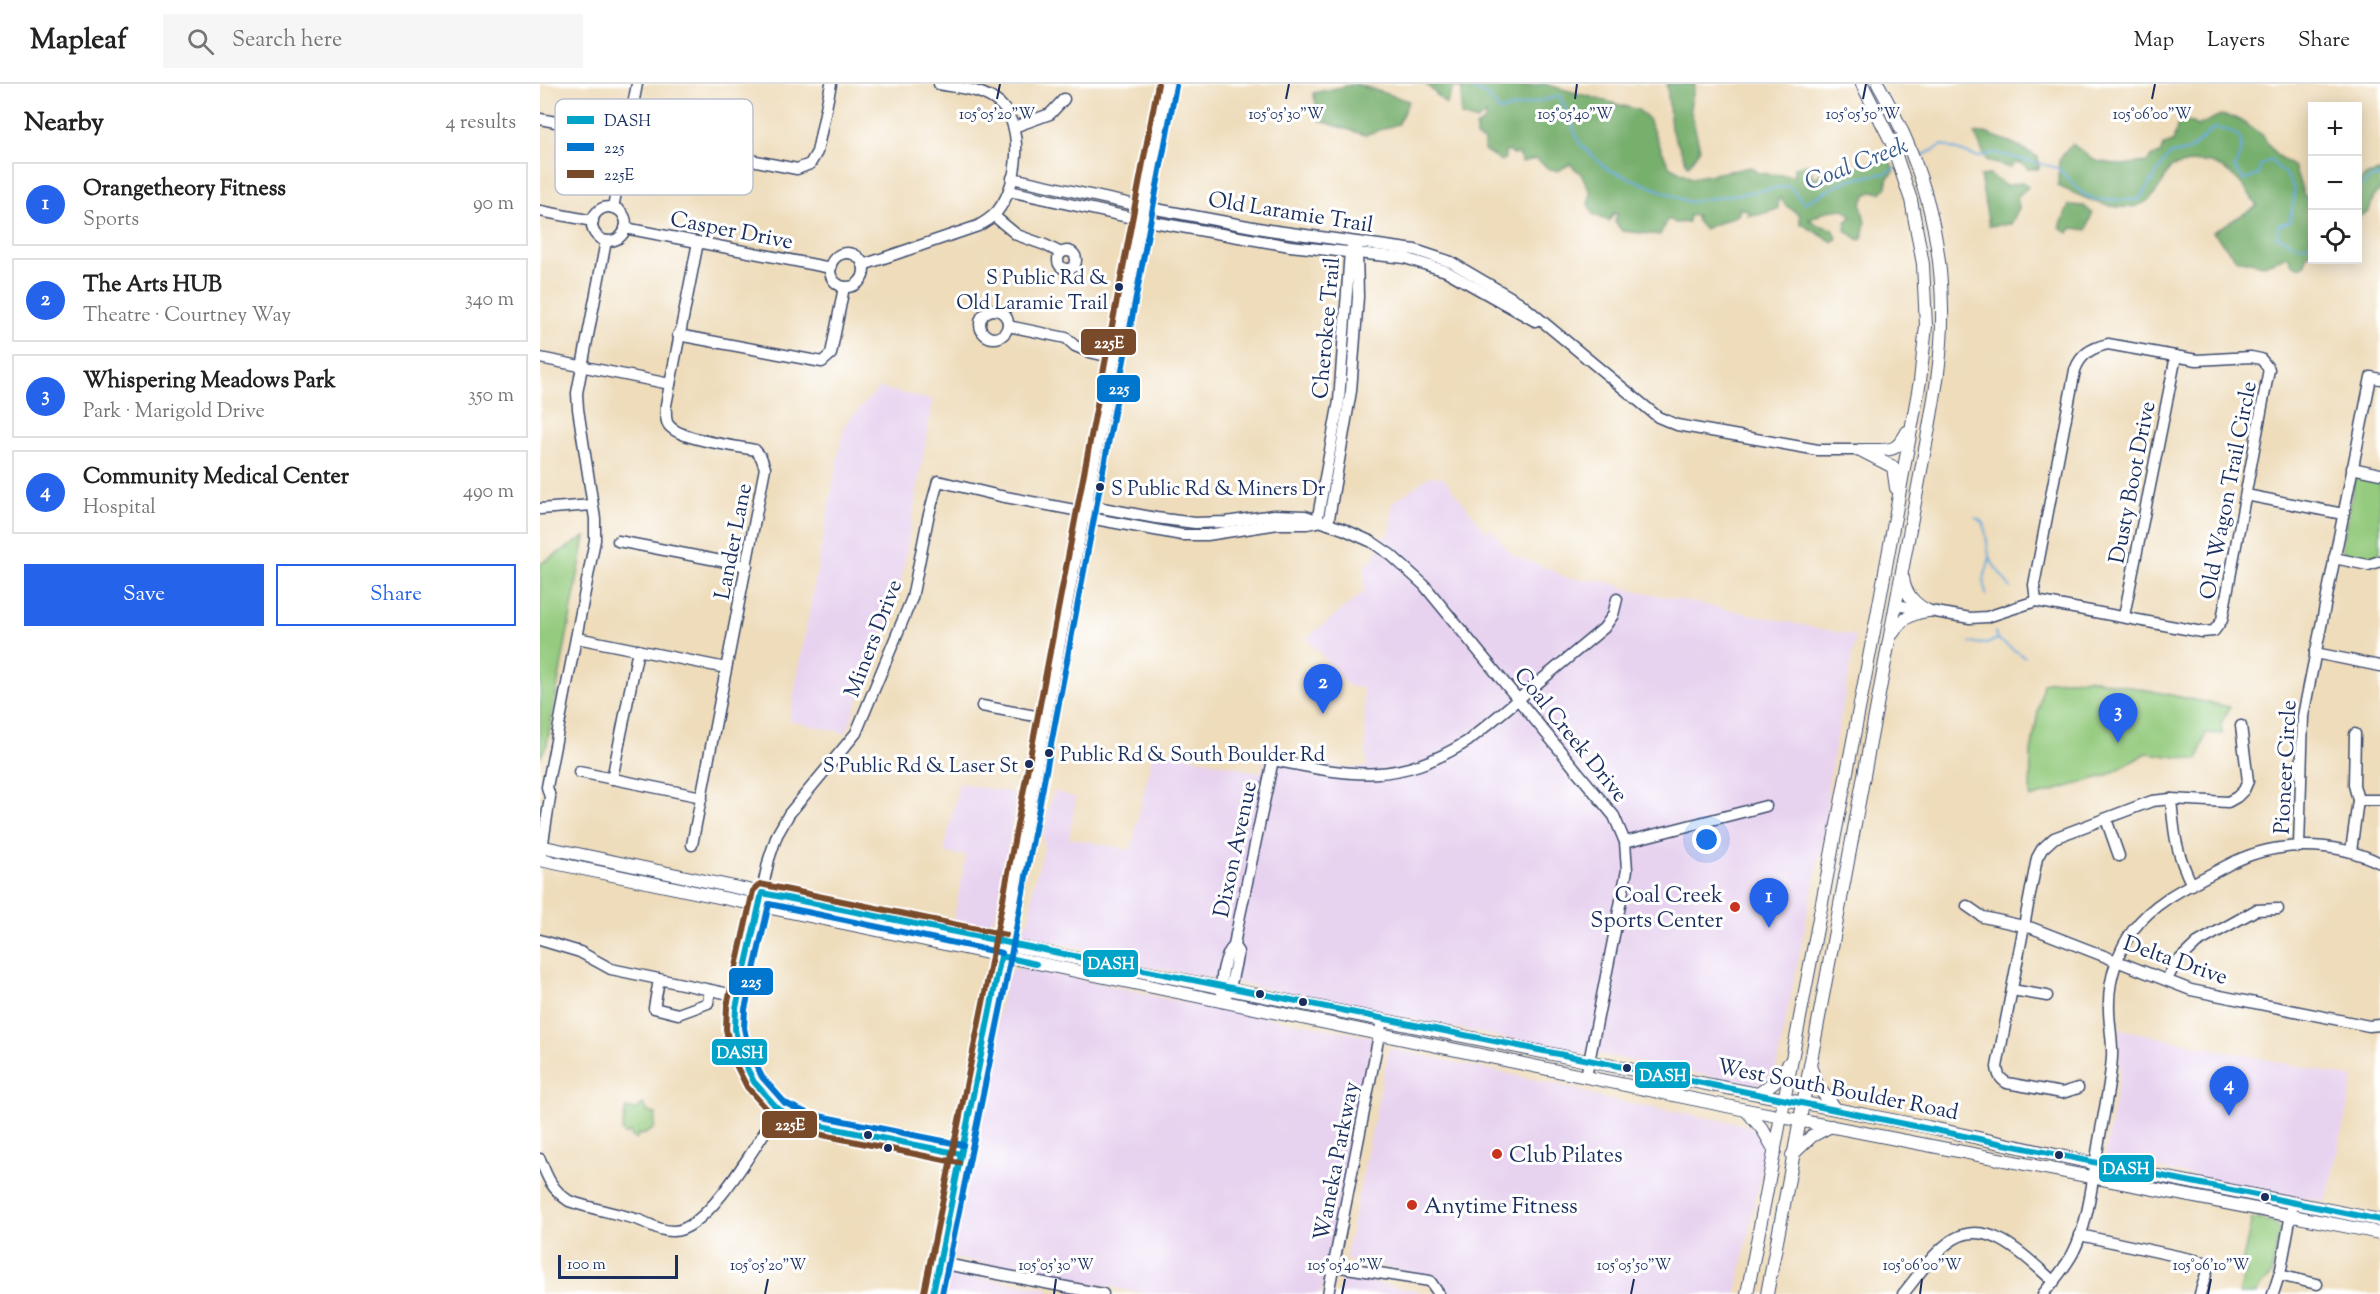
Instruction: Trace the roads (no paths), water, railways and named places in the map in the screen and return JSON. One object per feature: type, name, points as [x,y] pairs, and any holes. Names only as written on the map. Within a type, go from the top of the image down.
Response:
[{"type":"main road","points":[[1747,1294],[1920,381],[1926,307],[1923,264],[1911,200],[1891,141],[1862,84]]},
{"type":"main road","points":[[1767,1294],[1891,639],[1934,396],[1941,335],[1940,270],[1927,194],[1905,137],[1878,84]]},
{"type":"main road","points":[[1860,450],[1896,448],[1913,421]]},
{"type":"main road","points":[[1860,450],[1893,466],[1898,504]]},
{"type":"main road","points":[[1903,571],[1903,581],[1909,596],[1921,608],[1928,611]]},
{"type":"main road","points":[[1885,575],[1889,596],[1896,605]]},
{"type":"main road","points":[[1891,639],[1896,627],[1905,618],[1928,611]]},
{"type":"main road","points":[[541,846],[760,899],[1002,950]]},
{"type":"main road","points":[[540,861],[760,899]]},
{"type":"main road","name":"West South Boulder Road","points":[[1002,950],[1225,988],[1835,1108],[2094,1170]]},
{"type":"main road","name":"West South Boulder Road","points":[[1002,950],[1223,1002],[1781,1117],[2094,1170],[2292,1209],[2380,1221]]},
{"type":"main road","points":[[1760,1093],[1775,1081],[1792,1059]]},
{"type":"main road","points":[[1810,1065],[1818,1088],[1835,1108]]},
{"type":"main road","points":[[1746,1110],[1763,1130],[1775,1151]]},
{"type":"main road","points":[[1792,1155],[1812,1136],[1831,1126]]},
{"type":"main road","name":"West South Boulder Road","points":[[2292,1209],[2380,1233]]},
{"type":"street","points":[[634,99],[637,84]]},
{"type":"street","points":[[753,161],[797,169],[810,164],[817,152],[831,84]]},
{"type":"street","points":[[863,265],[978,226],[994,216],[1009,192],[1017,139],[1007,112],[989,96],[939,84]]},
{"type":"street","points":[[933,1294],[1002,950],[1167,84]]},
{"type":"street","points":[[1014,127],[1050,114],[1064,99]]},
{"type":"street","points":[[540,118],[555,121]]},
{"type":"street","name":"Old Laramie Trail","points":[[1012,178],[1145,207],[1355,248]]},
{"type":"street","name":"Old Laramie Trail","points":[[1009,192],[1290,246],[1414,250],[1451,262],[1519,302],[1658,417],[1677,425],[1818,450],[1860,450]]},
{"type":"street","points":[[613,208],[615,195]]},
{"type":"street","points":[[592,220],[600,210],[613,208]]},
{"type":"street","points":[[592,220],[596,235],[606,241],[620,237],[626,228],[624,218],[613,208]]},
{"type":"street","points":[[540,211],[592,220]]},
{"type":"street","points":[[994,216],[1017,235],[1061,253]]},
{"type":"street","name":"Casper Drive","points":[[626,228],[831,268]]},
{"type":"street","points":[[540,861],[550,797],[543,789],[577,638],[595,540],[595,519],[577,393],[606,241]]},
{"type":"street","name":"Lander Lane","points":[[692,845],[765,468],[761,457],[755,450],[676,432],[668,425],[666,415],[678,335],[698,242]]},
{"type":"street","name":"Cherokee Trail","points":[[1323,523],[1351,391],[1355,248]]},
{"type":"street","points":[[848,254],[857,256],[863,265],[862,279],[854,286],[844,287],[832,278],[831,268],[838,256],[848,254]]},
{"type":"street","points":[[678,335],[819,362],[831,354],[844,287]]},
{"type":"street","points":[[1008,326],[1066,338],[1075,346],[1089,352],[1115,358]]},
{"type":"street","name":"Old Wagon Trail Circle","points":[[1896,605],[1970,618],[1986,617],[2036,601],[2202,632],[2214,631],[2222,620],[2269,369],[2260,359],[2236,356],[2205,361],[2108,344],[2087,351],[2079,360],[2072,380],[2034,585],[2036,601]]},
{"type":"street","name":"Dusty Boot Drive","points":[[2124,616],[2176,356]]},
{"type":"street","points":[[540,358],[670,384]]},
{"type":"street","name":"Pioneer Circle","points":[[2300,847],[2303,716],[2371,377],[2380,379]]},
{"type":"street","points":[[2352,468],[2380,474]]},
{"type":"street","name":"Miners Drive","points":[[760,899],[771,851],[789,814],[856,733],[912,598],[938,481],[1085,511]]},
{"type":"street","points":[[2246,495],[2343,514]]},
{"type":"street","points":[[540,509],[592,505]]},
{"type":"street","points":[[1085,511],[1157,531],[1188,535],[1222,533],[1278,524],[1323,523]]},
{"type":"street","name":"Coal Creek Drive","points":[[1323,523],[1362,536],[1391,555],[1424,585],[1614,816],[1625,842],[1627,870],[1586,1077]]},
{"type":"street","points":[[618,541],[747,566]]},
{"type":"street","points":[[2334,558],[2368,565],[2380,561]]},
{"type":"street","points":[[1519,700],[1604,628],[1613,615],[1617,599]]},
{"type":"street","points":[[577,638],[726,668]]},
{"type":"street","points":[[612,779],[638,650]]},
{"type":"street","points":[[2315,653],[2380,666]]},
{"type":"street","name":"Dixon Avenue","points":[[1223,1002],[1225,988],[1238,952],[1234,946],[1273,760],[1342,774],[1367,775],[1423,765],[1468,741],[1519,700]]},
{"type":"street","points":[[982,706],[1046,718]]},
{"type":"street","points":[[2078,1088],[2061,1093],[2007,1083],[2001,1079],[1997,1067],[2037,858],[2042,849],[2054,838],[2152,801],[2171,799],[2228,802],[2237,797],[2244,790],[2248,781],[2241,726]]},
{"type":"street","points":[[2352,851],[2358,800],[2354,785],[2355,734]]},
{"type":"street","points":[[579,772],[702,796]]},
{"type":"street","points":[[2171,799],[2174,842],[2181,864],[2192,885]]},
{"type":"street","points":[[2358,800],[2380,800]]},
{"type":"street","points":[[1625,842],[1766,806]]},
{"type":"street","points":[[2106,819],[2118,856]]},
{"type":"street","points":[[2043,1294],[2073,1253],[2080,1235],[2094,1170],[2112,1055],[2110,985],[2118,961],[2133,931],[2146,915],[2162,902],[2236,860],[2255,854],[2300,847],[2333,847],[2352,851],[2380,863]]},
{"type":"street","points":[[760,899],[739,996],[735,1029],[740,1054],[754,1082],[779,1110],[806,1123],[961,1154]]},
{"type":"street","name":"Delta Drive","points":[[1967,906],[1983,917],[2023,926],[2192,990],[2369,1026],[2380,1025]]},
{"type":"street","points":[[2167,979],[2176,963],[2197,943],[2256,910],[2278,909]]},
{"type":"street","points":[[540,940],[580,952],[611,969],[739,996]]},
{"type":"street","points":[[659,980],[654,1008],[678,1014],[708,1003],[710,990]]},
{"type":"street","points":[[2012,990],[2047,996]]},
{"type":"street","name":"Waneka Parkway","points":[[1328,1294],[1382,1020]]},
{"type":"street","points":[[540,1159],[550,1185],[568,1201],[640,1221],[663,1230],[684,1230],[694,1224],[720,1198],[779,1110]]},
{"type":"street","points":[[2273,1294],[2292,1209]]},
{"type":"street","points":[[1903,1294],[1942,1249],[1955,1238],[1969,1234],[1988,1236],[2017,1249],[2054,1282]]},
{"type":"street","points":[[2080,1235],[2204,1262],[2207,1266],[2200,1294]]},
{"type":"street","points":[[940,1263],[1103,1294]]},
{"type":"street","points":[[1334,1266],[1430,1281],[1439,1294]]},
{"type":"street","points":[[2279,1275],[2317,1284]]},
{"type":"waterway","name":"Coal Creek","points":[[1459,84],[1485,94],[1500,111],[1560,96],[1580,144],[1607,169],[1689,202],[1789,186],[1804,203],[1848,180],[1886,173],[1896,168]]},
{"type":"waterway","name":"Coal Creek","points":[[1918,158],[1943,145],[1977,157],[1995,153],[2058,168],[2082,193],[2095,200],[2139,200],[2169,155],[2190,150],[2214,128],[2224,130],[2237,135],[2240,140],[2241,152],[2234,168],[2245,180],[2258,175],[2260,166],[2270,160],[2286,175],[2293,187],[2294,201],[2289,222],[2278,225],[2277,236],[2299,246],[2308,245]]},
{"type":"waterway","name":"Coal Creek","points":[[2362,185],[2371,178],[2380,176]]},
{"type":"waterway","points":[[1976,518],[1984,523],[1989,555],[1993,564],[2011,588]]},
{"type":"waterway","points":[[1986,595],[1984,579],[1990,557]]},
{"type":"waterway","points":[[1995,632],[1997,639],[2025,657]]},
{"type":"waterway","points":[[1970,643],[1987,644],[1997,639]]},
{"type":"place","name":"S Public Rd & Old Laramie Trail","points":[[1119,287]]},
{"type":"place","name":"S Public Rd & Miners Dr","points":[[1100,487]]},
{"type":"place","name":"The Arts HUB","points":[[1323,714]]},
{"type":"place","name":"Whispering Meadows Park","points":[[2118,743]]},
{"type":"place","name":"Public Rd & South Boulder Rd","points":[[1049,753]]},
{"type":"place","name":"S Public Rd & Laser St","points":[[1029,764]]},
{"type":"place","name":"Coal Creek Sports Center","points":[[1735,907]]},
{"type":"place","name":"Orangetheory Fitness","points":[[1769,928]]},
{"type":"place","name":"Community Medical Center","points":[[2229,1116]]},
{"type":"place","name":"Club Pilates","points":[[1497,1154]]},
{"type":"place","name":"Anytime Fitness","points":[[1412,1205]]}]
